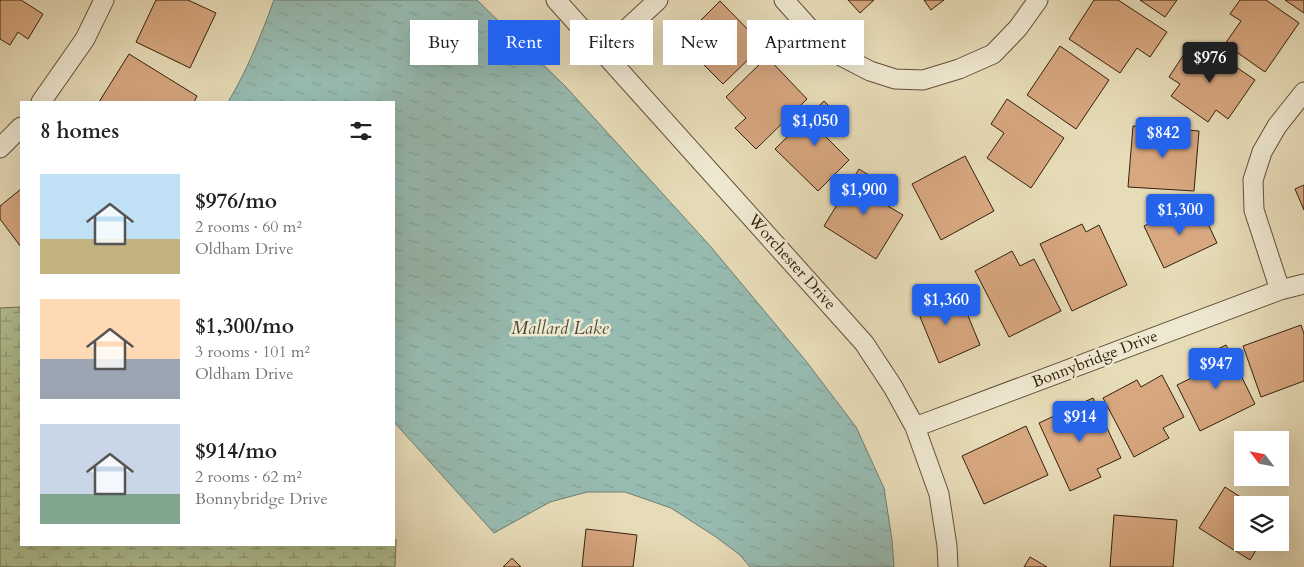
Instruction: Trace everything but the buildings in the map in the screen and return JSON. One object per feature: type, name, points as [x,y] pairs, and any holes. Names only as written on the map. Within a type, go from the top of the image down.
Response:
[{"type":"street","points":[[41,101],[85,39],[104,0]]},
{"type":"street","name":"Worchester Drive","points":[[556,0],[575,20]]},
{"type":"street","points":[[636,20],[658,0]]},
{"type":"street","points":[[784,0],[819,39],[842,57],[870,71],[895,79],[923,80],[959,69],[993,54],[1018,28],[1038,0]]},
{"type":"street","name":"Worchester Drive","points":[[616,65],[864,343],[893,387],[915,427],[939,494],[947,546],[948,567]]},
{"type":"street","points":[[1280,290],[1254,210],[1253,180],[1262,152],[1277,126],[1304,92]]},
{"type":"street","points":[[0,148],[20,128]]},
{"type":"street","name":"Bonnybridge Drive","points":[[915,427],[1280,290],[1304,284]]},
{"type":"green space","points":[[20,307],[20,546],[395,546],[395,539],[396,540],[395,567],[0,567],[0,308]]},
{"type":"water","name":"Mallard Lake","points":[[274,0],[477,0],[497,20],[488,20],[488,65],[543,65],[566,87],[711,247],[806,361],[856,427],[884,488],[894,567],[750,567],[740,555],[716,537],[671,508],[625,492],[587,492],[550,502],[494,533],[395,423],[395,101],[229,101],[247,65]]}]
